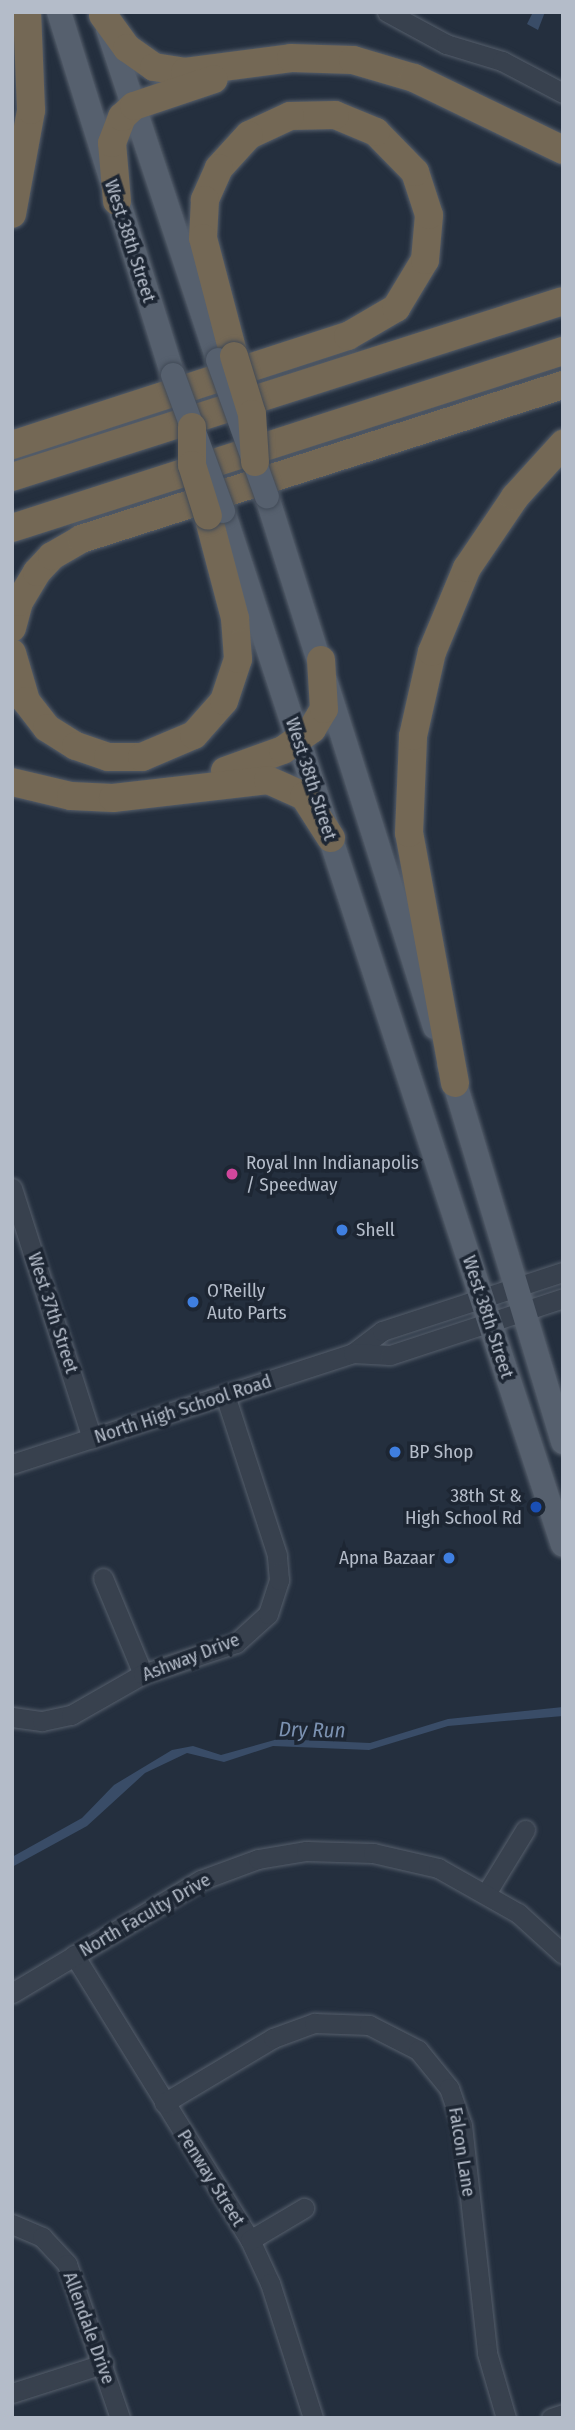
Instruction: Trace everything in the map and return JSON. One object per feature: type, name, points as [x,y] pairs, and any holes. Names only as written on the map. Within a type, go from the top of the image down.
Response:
[{"type":"highway","points":[[12,214],[31,110],[27,12]]},
{"type":"highway","points":[[103,14],[127,48],[154,67],[185,72],[291,58],[371,64],[414,78],[563,150]]},
{"type":"highway","points":[[117,201],[112,169],[113,134],[122,117],[134,106],[248,63]]},
{"type":"highway","points":[[12,445],[348,336],[396,308],[425,260],[429,215],[415,172],[376,132],[335,115],[290,116],[249,135],[219,168],[205,200],[203,238],[226,358],[252,414],[255,462]]},
{"type":"highway","points":[[12,477],[563,301]]},
{"type":"highway","points":[[12,528],[563,351]]},
{"type":"highway","points":[[12,628],[19,602],[37,572],[52,556],[81,539],[563,385]]},
{"type":"highway","points":[[12,653],[26,701],[47,728],[76,746],[108,757],[142,757],[194,735],[223,701],[238,659],[236,618],[216,514],[192,465],[192,427]]},
{"type":"highway","points":[[455,1083],[409,833],[413,736],[432,652],[467,568],[515,497],[563,444]]},
{"type":"highway","points":[[184,790],[299,740],[324,709],[321,660]]},
{"type":"highway","points":[[12,782],[92,798],[184,790],[251,778],[268,780],[304,796],[331,838]]},
{"type":"main road","name":"West 38th Street","points":[[59,12],[117,201],[192,427]]},
{"type":"main road","points":[[103,14],[226,358]]},
{"type":"main road","name":"West 38th Street","points":[[255,462],[321,660],[455,1083],[517,1287],[521,1312],[563,1442]]},
{"type":"main road","name":"West 38th Street","points":[[216,514],[299,740],[563,1545]]},
{"type":"street","points":[[387,12],[446,44],[502,61],[563,93]]},
{"type":"street","name":"West 37th Street","points":[[12,1188],[18,1228],[92,1439]]},
{"type":"street","name":"North High School Road","points":[[12,1464],[353,1353],[382,1331],[563,1272]]},
{"type":"street","name":"North High School Road","points":[[353,1353],[390,1355],[563,1298]]},
{"type":"street","name":"Ashway Drive","points":[[12,1717],[42,1721],[66,1717],[143,1674],[241,1640],[264,1619],[275,1598],[277,1555],[225,1395]]},
{"type":"street","points":[[103,1578],[143,1674]]},
{"type":"street","points":[[487,1892],[525,1830]]},
{"type":"street","name":"North Faculty Drive","points":[[12,1993],[201,1880],[281,1854],[348,1850],[402,1858],[455,1874],[518,1913],[563,1954]]},
{"type":"street","name":"Penway Street","points":[[74,1955],[250,2240],[270,2283],[313,2418]]},
{"type":"street","name":"Falcon Lane","points":[[164,2103],[273,2038],[314,2023],[369,2025],[418,2050],[446,2082],[460,2118],[487,2353],[506,2418]]},
{"type":"street","points":[[250,2240],[303,2208]]},
{"type":"street","name":"Allendale Drive","points":[[12,2224],[42,2237],[67,2264],[120,2418]]},
{"type":"street","points":[[12,2393],[103,2364]]},
{"type":"street","points":[[551,2418],[563,2414]]},
{"type":"water","points":[[533,12],[545,12],[538,30],[527,24]]},
{"type":"water","name":"Dry Run","points":[[563,1707],[563,1716],[448,1726],[369,1750],[273,1746],[224,1762],[187,1753],[145,1773],[87,1826],[12,1867],[12,1857],[82,1818],[114,1785],[172,1750],[193,1746],[221,1755],[278,1739],[370,1743],[448,1719]]},
{"type":"place","name":"Royal Inn Indianapolis / Speedway","points":[[232,1174]]},
{"type":"place","name":"Shell","points":[[342,1230]]},
{"type":"place","name":"O'Reilly Auto Parts","points":[[193,1302]]},
{"type":"place","name":"BP Shop","points":[[395,1452]]},
{"type":"place","name":"38th St & High School Rd","points":[[536,1507]]},
{"type":"place","name":"Apna Bazaar","points":[[449,1558]]}]
